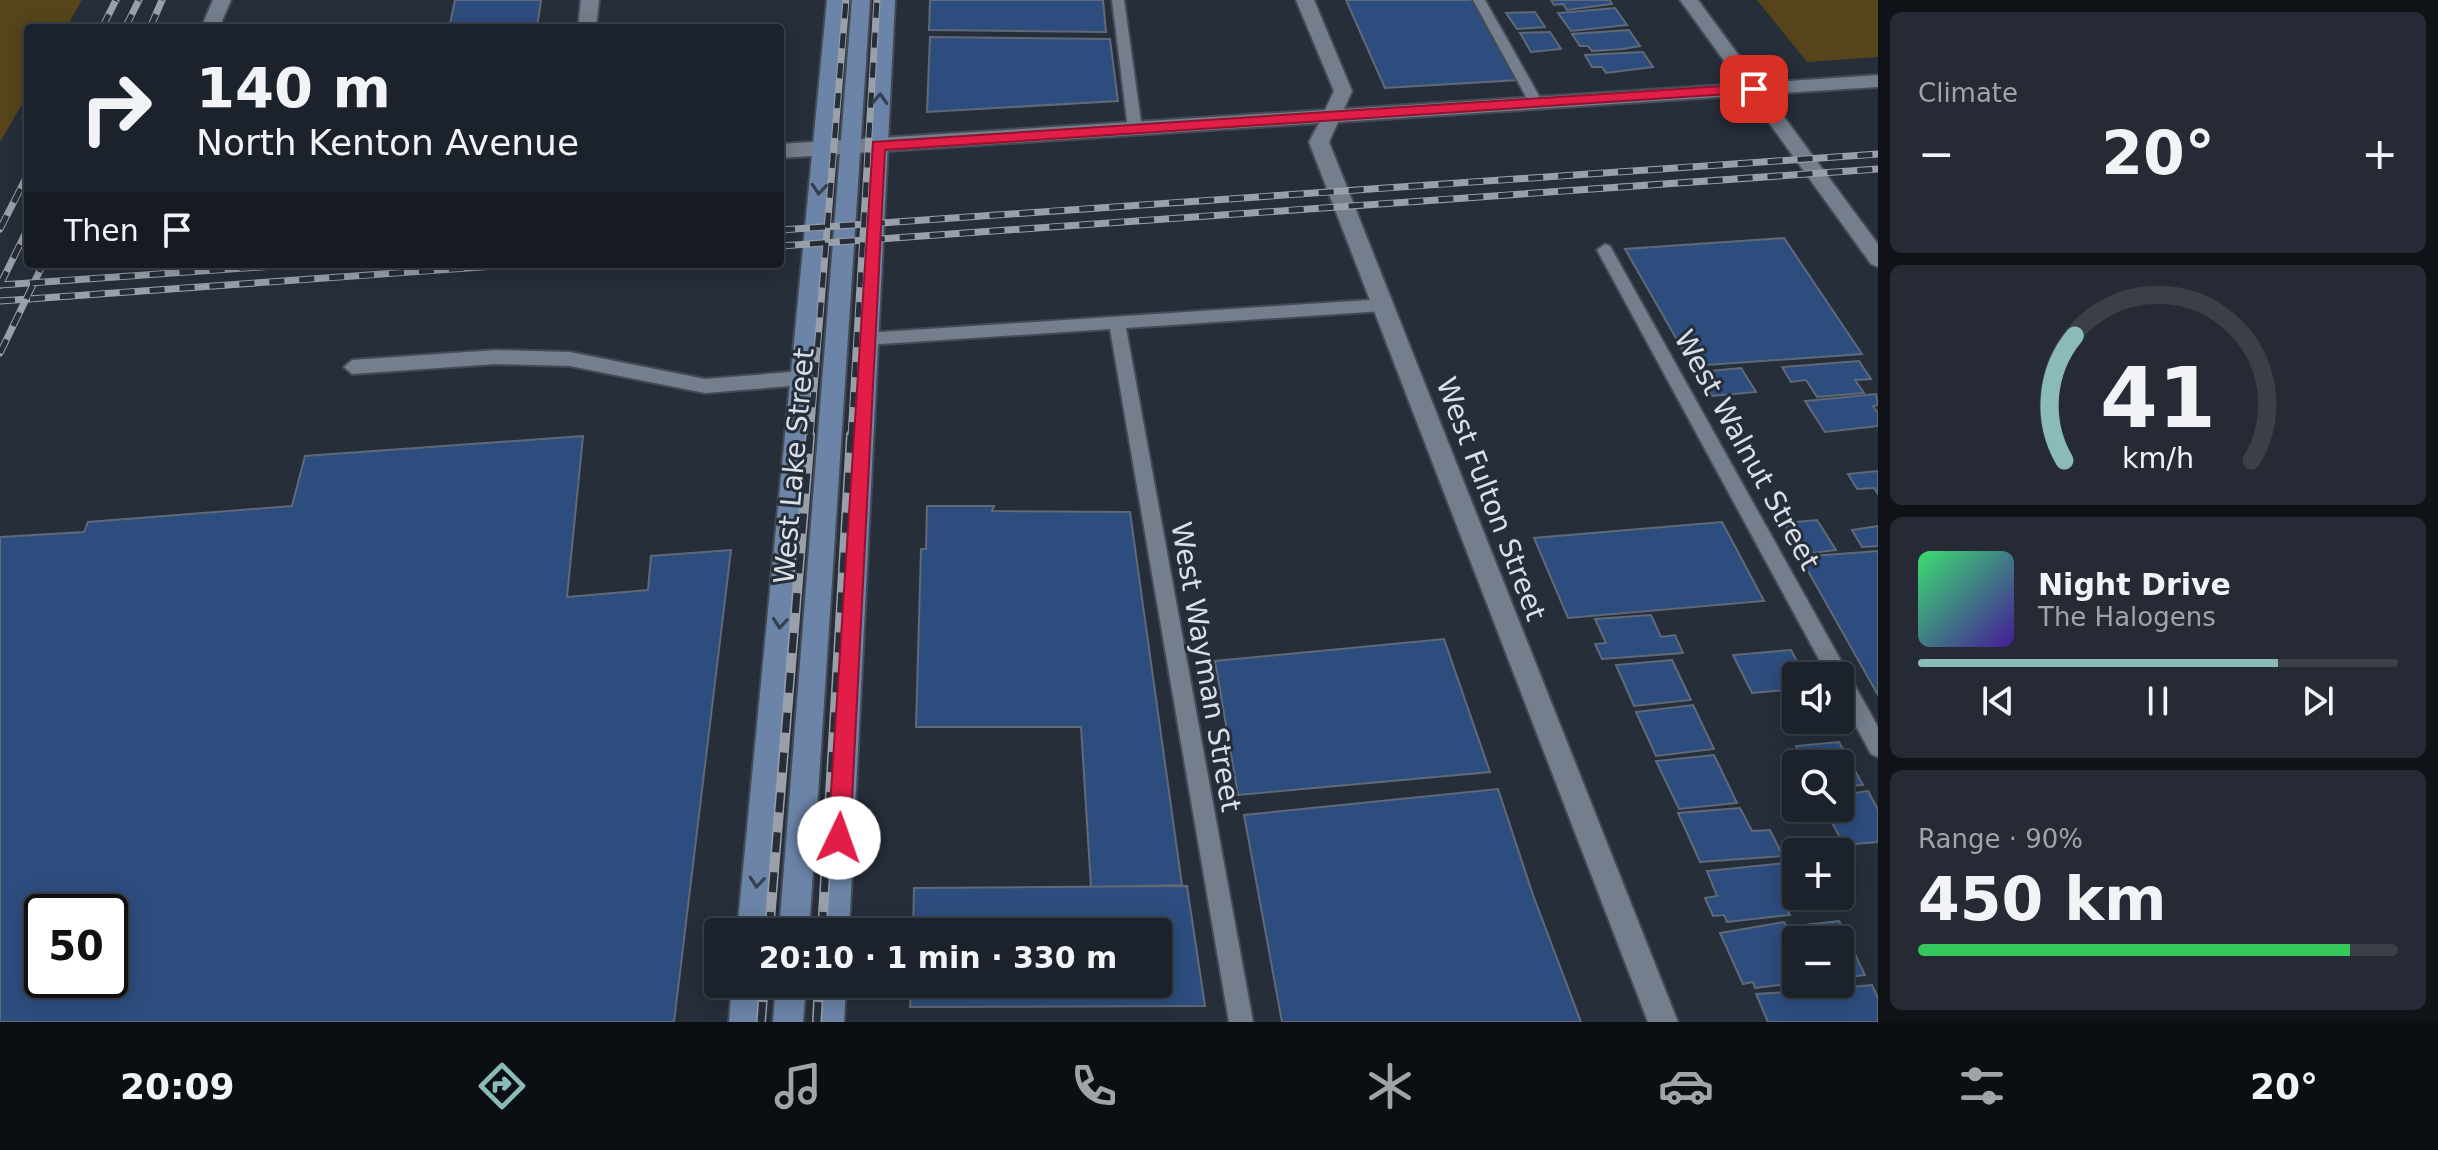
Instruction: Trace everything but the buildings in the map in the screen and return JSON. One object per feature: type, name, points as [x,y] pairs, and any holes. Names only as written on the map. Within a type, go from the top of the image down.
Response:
[{"type":"main road","name":"West Lake Street","points":[[753,918],[836,0]]},
{"type":"main road","name":"West Lake Street","points":[[795,918],[861,0]]},
{"type":"main road","points":[[835,918],[886,0]]},
{"type":"main road","points":[[744,1022],[746,998]]},
{"type":"main road","points":[[788,1022],[790,998]]},
{"type":"main road","points":[[829,1022],[830,998]]},
{"type":"street","points":[[212,24],[222,0]]},
{"type":"street","points":[[587,24],[590,0]]},
{"type":"street","name":"West Fulton Street","points":[[1305,0],[1343,91],[1319,142],[1663,1022]]},
{"type":"street","points":[[1689,0],[1878,259]]},
{"type":"street","points":[[784,151],[1878,81]]},
{"type":"lane","points":[[1118,0],[1135,129]]},
{"type":"lane","points":[[1479,0],[1536,103]]},
{"type":"lane","name":"West Walnut Street","points":[[1605,250],[1832,662]]},
{"type":"lane","points":[[866,339],[1383,305]]},
{"type":"lane","name":"West Wayman Street","points":[[1117,322],[1241,1022]]},
{"type":"lane","points":[[352,367],[496,357],[570,359],[705,386],[802,378]]},
{"type":"lane","name":"West Walnut Street","points":[[1854,703],[1878,747]]},
{"type":"shaded area","points":[[0,0],[82,0],[68,24],[24,24],[24,101],[0,142]]},
{"type":"shaded area","points":[[1757,0],[1878,0],[1878,57],[1807,62]]},
{"type":"railway","points":[[104,24],[116,0]]},
{"type":"railway","points":[[127,24],[139,0]]},
{"type":"railway","points":[[152,24],[162,0]]},
{"type":"railway","points":[[827,227],[846,0]]},
{"type":"railway","points":[[864,224],[877,0]]},
{"type":"railway","points":[[864,224],[1878,154]]},
{"type":"railway","points":[[863,240],[1878,169]]},
{"type":"railway","points":[[0,229],[24,182]]},
{"type":"railway","points":[[827,227],[864,224]]},
{"type":"railway","points":[[863,240],[864,224]]},
{"type":"railway","points":[[784,230],[827,227]]},
{"type":"railway","points":[[826,243],[827,227]]},
{"type":"railway","points":[[24,236],[0,285],[34,283]]},
{"type":"railway","points":[[826,243],[863,240]]},
{"type":"railway","points":[[851,437],[863,240]]},
{"type":"railway","points":[[784,246],[826,243]]},
{"type":"railway","points":[[810,437],[826,243]]},
{"type":"railway","points":[[34,283],[41,268]]},
{"type":"railway","points":[[34,283],[245,268]]},
{"type":"railway","points":[[26,299],[468,268]]},
{"type":"railway","points":[[26,299],[34,283]]},
{"type":"railway","points":[[0,301],[26,299]]},
{"type":"railway","points":[[0,353],[26,299]]},
{"type":"railway","points":[[770,918],[810,435]]},
{"type":"railway","points":[[823,918],[851,435]]},
{"type":"railway","points":[[761,1022],[763,998]]},
{"type":"railway","points":[[817,1022],[818,998]]},
{"type":"route","points":[[839,838],[878,146],[1754,89]]}]
